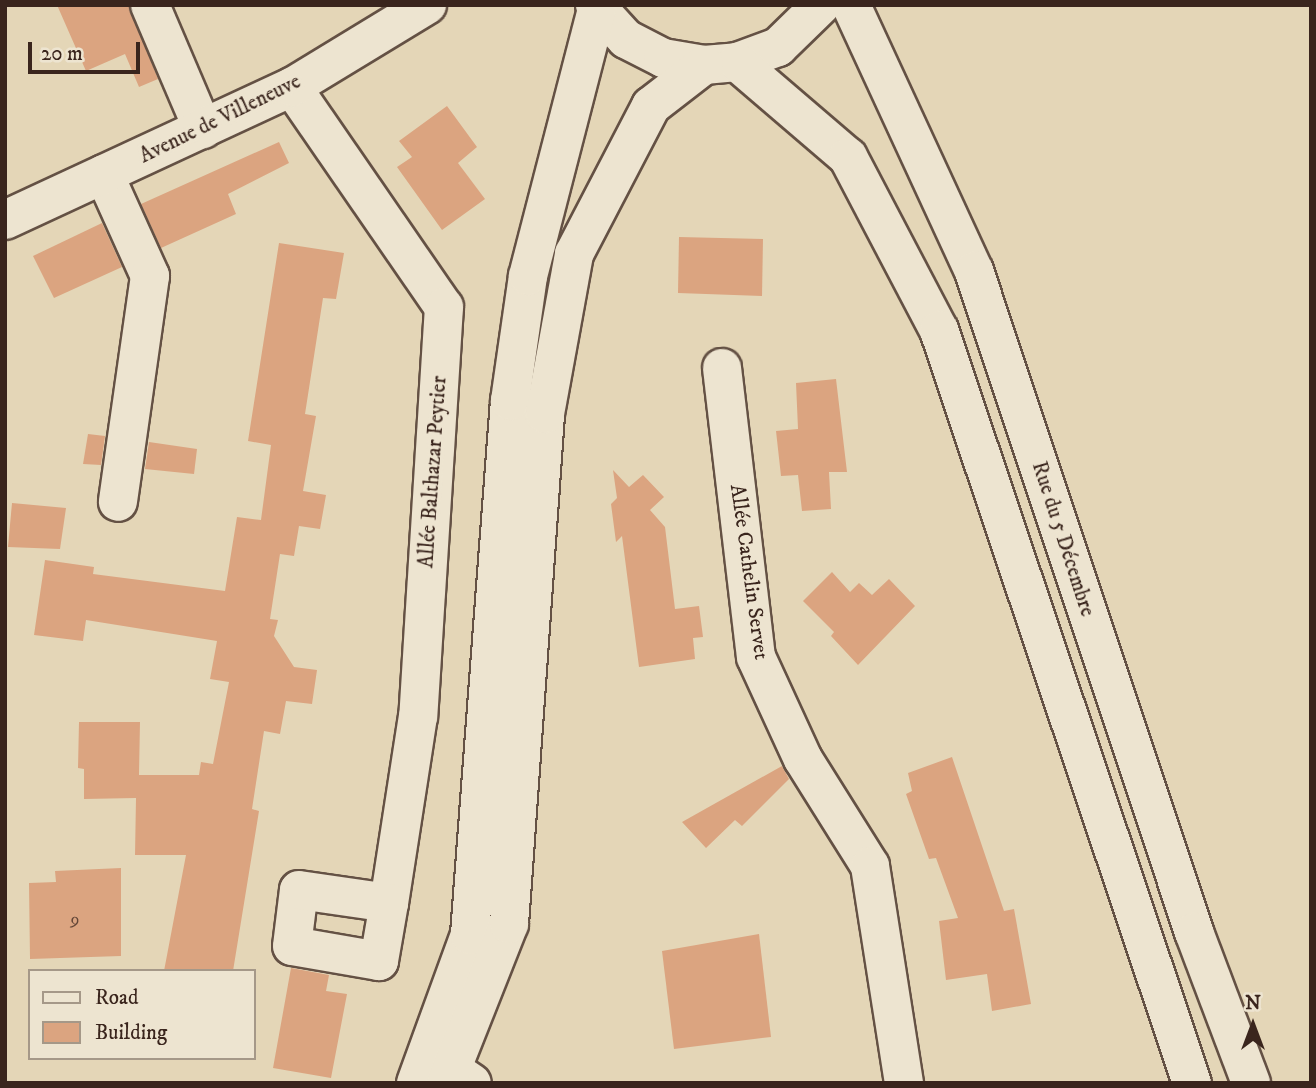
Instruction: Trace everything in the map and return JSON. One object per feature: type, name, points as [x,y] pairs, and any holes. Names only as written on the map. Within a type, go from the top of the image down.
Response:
[{"type":"main road","points":[[150,5],[202,129]]},
{"type":"main road","name":"Avenue de Villeneuve","points":[[5,220],[292,87],[427,5]]},
{"type":"main road","points":[[456,1078],[509,924],[545,414],[574,254],[651,106],[720,64],[778,47],[821,5]]},
{"type":"main road","name":"Rue du 5 Décembre","points":[[851,5],[974,271],[1194,932],[1251,1083]]},
{"type":"main road","points":[[596,8],[626,38],[663,58],[720,64],[848,157],[939,330],[1192,1083]]},
{"type":"main road","points":[[416,1083],[470,934],[510,401],[528,276],[596,8]]},
{"type":"main road","name":"Allée Balthazar Peytier","points":[[292,87],[444,307],[418,716],[389,903]]},
{"type":"main road","points":[[104,174],[150,276],[118,502]]},
{"type":"main road","name":"Allée Cathelin Servet","points":[[722,368],[756,657],[803,759],[870,866],[904,1083]]},
{"type":"building","points":[[57,5],[129,5],[158,79],[139,87],[125,54],[86,71]]},
{"type":"building","points":[[447,106],[477,147],[458,163],[485,199],[442,230],[397,167],[412,157],[399,141]]},
{"type":"building","points":[[279,142],[289,163],[228,194],[236,214],[161,248],[141,204]]},
{"type":"building","points":[[102,223],[122,267],[54,298],[33,256]]},
{"type":"building","points":[[679,237],[763,239],[762,296],[678,293]]},
{"type":"building","points":[[279,243],[344,253],[336,299],[323,298],[305,414],[316,416],[303,491],[326,495],[320,529],[299,526],[294,556],[280,554],[270,619],[278,620],[274,636],[294,667],[317,670],[312,704],[286,701],[280,734],[264,731],[252,809],[259,811],[233,969],[164,969],[186,855],[135,855],[136,798],[84,799],[84,769],[78,768],[79,722],[140,722],[139,775],[199,775],[201,762],[213,764],[229,682],[210,679],[217,641],[86,620],[83,641],[34,635],[45,560],[94,567],[93,574],[225,591],[237,517],[261,520],[271,445],[248,441]]},
{"type":"building","points":[[836,379],[847,472],[829,472],[831,509],[802,511],[798,475],[781,476],[776,431],[798,429],[796,383]]},
{"type":"building","points":[[88,434],[105,436],[101,465],[83,464]]},
{"type":"building","points":[[149,442],[197,449],[194,474],[145,469]]},
{"type":"building","points":[[613,470],[629,487],[643,475],[664,497],[650,510],[665,527],[675,609],[699,606],[703,637],[693,638],[695,659],[639,667],[622,536],[616,542],[611,504],[617,498]]},
{"type":"building","points":[[12,503],[66,508],[60,549],[8,547]]},
{"type":"building","points":[[832,572],[850,592],[859,583],[872,595],[889,579],[915,606],[858,665],[831,636],[834,632],[803,601]]},
{"type":"building","points":[[952,757],[1004,911],[1014,909],[1031,1004],[992,1011],[987,974],[946,980],[939,921],[958,918],[936,858],[929,859],[906,794],[912,791],[908,773]]},
{"type":"building","points":[[782,766],[789,779],[742,826],[735,820],[706,848],[682,822]]},
{"type":"building","points":[[121,868],[121,956],[30,959],[29,883],[56,882],[55,871]]},
{"type":"building","points":[[759,934],[771,1037],[674,1049],[662,951]]},
{"type":"building","points":[[291,968],[329,975],[326,991],[347,994],[331,1078],[273,1068]]}]
